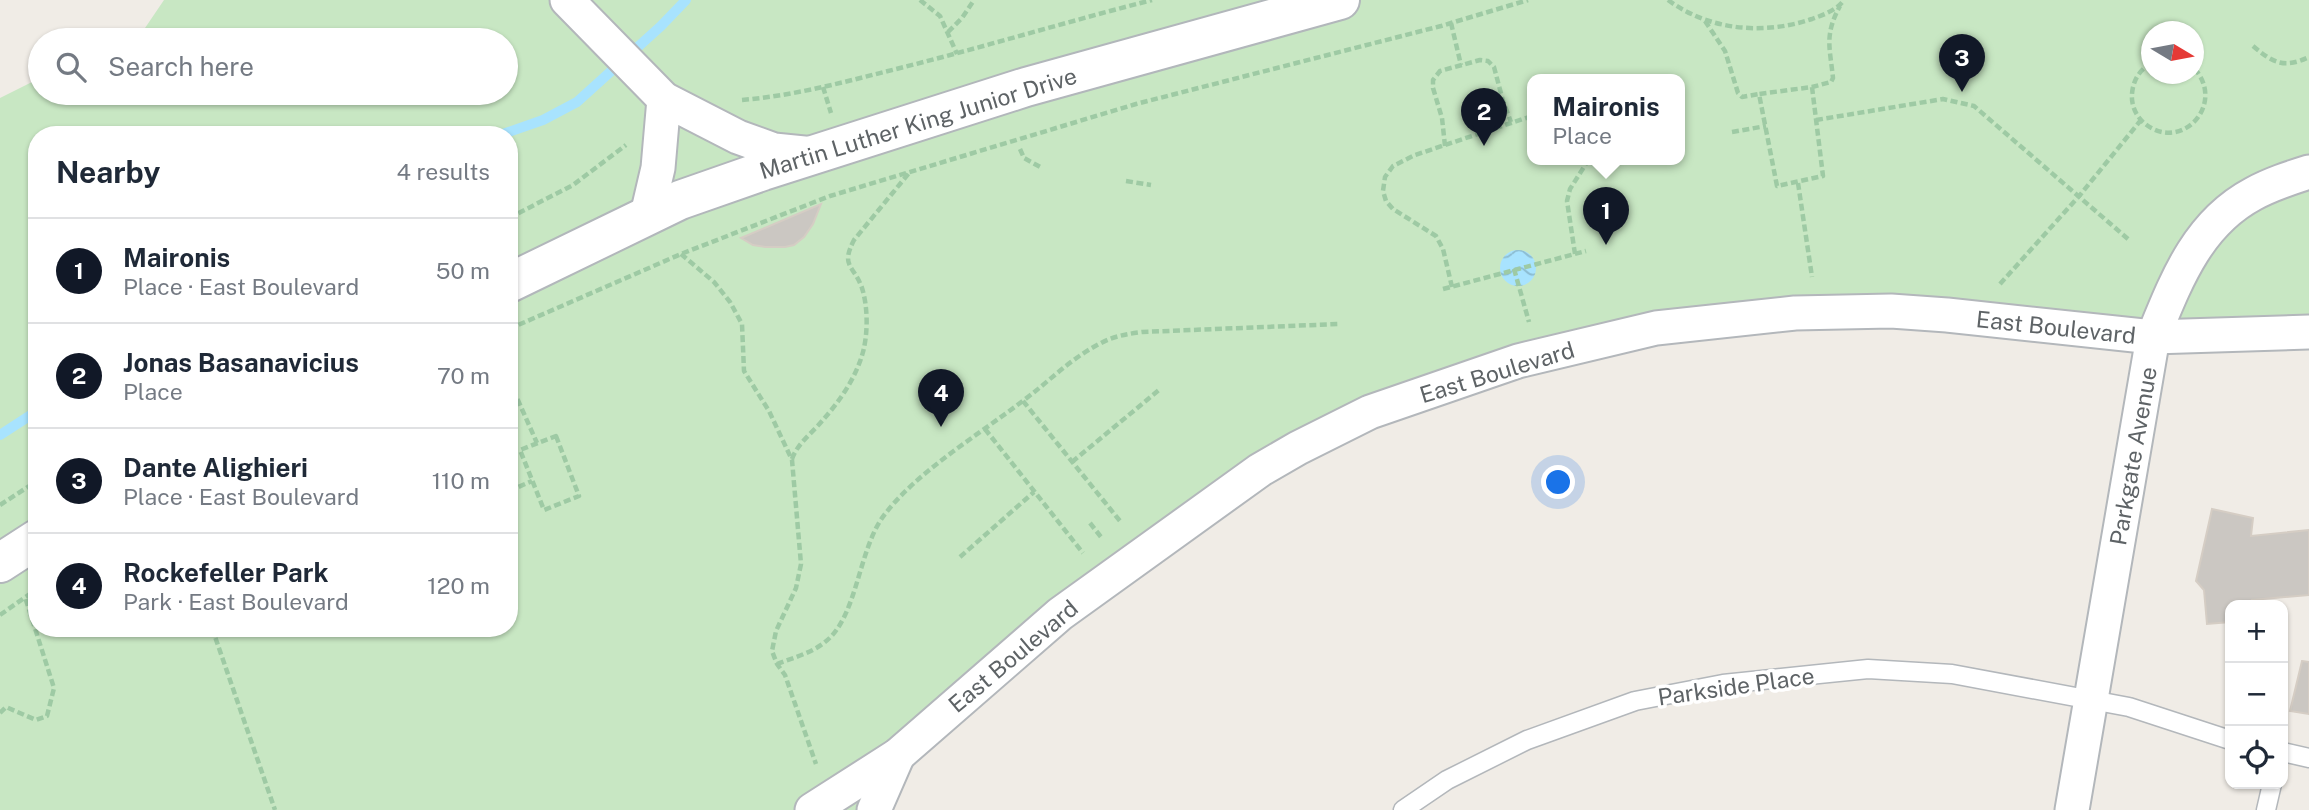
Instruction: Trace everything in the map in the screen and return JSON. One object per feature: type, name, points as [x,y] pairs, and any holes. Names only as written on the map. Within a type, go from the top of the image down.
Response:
[{"type":"main road","name":"Martin Luther King Junior Drive","points":[[518,279],[680,200],[814,154],[1026,87],[1340,0]]},
{"type":"main road","points":[[0,563],[28,545]]},
{"type":"street","points":[[578,10],[654,89],[738,136],[774,149],[814,154]]},
{"type":"street","points":[[647,215],[658,168],[654,89]]},
{"type":"street","name":"Parkgate Avenue","points":[[2072,810],[2153,337],[2175,283],[2198,243],[2209,230],[2227,212],[2255,193],[2309,172]]},
{"type":"street","name":"East Boulevard","points":[[811,810],[898,755],[1060,614],[1260,470],[1370,412],[1518,361],[1656,328],[1795,313],[1891,311],[1947,314],[2153,337],[2309,332]]},
{"type":"street","points":[[874,810],[898,755]]},
{"type":"lane","name":"Parkside Place","points":[[1404,810],[1447,780],[1527,740],[1635,701],[1723,684],[1868,669],[1952,674],[2129,706],[2225,738]]},
{"type":"lane","points":[[2288,753],[2309,758]]},
{"type":"lane","points":[[2266,810],[2271,789]]},
{"type":"path","points":[[920,0],[940,16],[957,54]]},
{"type":"path","points":[[948,32],[974,0]]},
{"type":"path","points":[[734,101],[823,87],[957,54],[1055,24],[1152,0]]},
{"type":"path","points":[[518,325],[681,254],[830,196],[1136,104],[1451,23],[1528,0]]},
{"type":"path","points":[[1668,0],[1704,21],[1731,27],[1779,28],[1818,17],[1840,6]]},
{"type":"path","points":[[1704,21],[1725,51],[1738,93],[1742,97],[1812,88],[1831,82],[1833,78],[1828,35],[1831,22],[1844,0]]},
{"type":"path","points":[[1451,23],[1461,65]]},
{"type":"path","points":[[2253,46],[2269,59],[2284,65],[2309,57]]},
{"type":"path","points":[[1445,146],[1442,118],[1433,88],[1433,80],[1440,71],[1480,60],[1488,61],[1494,67],[1511,122]]},
{"type":"path","points":[[2141,71],[2133,85],[2131,97],[2134,110],[2151,128],[2163,132],[2187,128],[2196,120],[2204,109],[2206,97],[2203,84]]},
{"type":"path","points":[[823,87],[831,114]]},
{"type":"path","points":[[1759,94],[1777,186],[1824,176],[1812,88]]},
{"type":"path","points":[[1816,120],[1944,99],[1974,106],[2128,239]]},
{"type":"path","points":[[1451,286],[1443,249],[1436,236],[1393,209],[1383,191],[1385,177],[1393,166],[1415,155],[1527,117]]},
{"type":"path","points":[[2000,284],[2080,195],[2141,120]]},
{"type":"path","points":[[1732,131],[1766,126]]},
{"type":"path","points":[[518,213],[573,185],[636,137]]},
{"type":"path","points":[[1020,149],[1024,158],[1042,168]]},
{"type":"path","points":[[1575,254],[1567,201],[1570,189],[1585,165]]},
{"type":"path","points":[[792,460],[799,447],[844,393],[864,349],[865,305],[859,282],[849,268],[849,249],[909,173]]},
{"type":"path","points":[[1126,181],[1151,185]]},
{"type":"path","points":[[1798,183],[1812,277]]},
{"type":"path","points":[[1443,289],[1586,251]]},
{"type":"path","points":[[681,254],[714,282],[730,302],[742,324],[744,371],[769,411],[792,460],[801,564],[796,588],[772,641],[772,651],[785,675],[816,764]]},
{"type":"path","points":[[1514,269],[1530,322]]},
{"type":"path","points":[[777,664],[821,646],[834,634],[845,616],[867,549],[885,513],[916,481],[1023,401],[1059,369],[1101,343],[1121,335],[1182,329],[1338,324]]},
{"type":"path","points":[[1072,462],[1159,390]]},
{"type":"path","points":[[518,400],[537,443]]},
{"type":"path","points":[[1023,401],[1120,521]]},
{"type":"path","points":[[985,429],[1083,553]]},
{"type":"path","points":[[555,436],[579,496],[544,510],[532,481],[520,450],[555,436]]},
{"type":"path","points":[[518,487],[532,481]]},
{"type":"path","points":[[0,505],[28,487]]},
{"type":"path","points":[[960,557],[1034,492]]},
{"type":"path","points":[[1090,523],[1101,537]]},
{"type":"path","points":[[0,615],[28,595]]},
{"type":"path","points":[[25,597],[28,606]]},
{"type":"path","points":[[0,713],[6,707],[36,720],[47,716],[54,688],[38,637]]},
{"type":"path","points":[[215,637],[275,810]]},
{"type":"green space","points":[[164,0],[2309,0],[2309,332],[1795,313],[1518,361],[1227,494],[898,755],[856,810],[0,810],[0,98],[28,84],[28,105],[518,105],[518,28],[145,28]]},
{"type":"water","points":[[1518,250],[1531,255],[1536,268],[1531,281],[1518,286],[1505,281],[1500,268],[1505,255]]},
{"type":"building","points":[[821,204],[813,224],[794,245],[765,247],[753,245],[741,238]]},
{"type":"building","points":[[2212,509],[2253,518],[2251,536],[2309,530],[2309,595],[2225,600],[2225,622],[2207,624],[2204,590],[2196,581]]},
{"type":"building","points":[[2302,661],[2309,662],[2309,714],[2290,711]]},
{"type":"waterway","points":[[518,129],[543,120],[577,102],[686,0]]},
{"type":"waterway","points":[[0,435],[28,417]]},
{"type":"place","name":"Dante Alighieri","points":[[1962,92]]},
{"type":"place","name":"Jonas Basanavicius","points":[[1484,146]]},
{"type":"place","name":"Maironis","points":[[1606,245]]},
{"type":"place","name":"Rockefeller Park","points":[[941,427]]}]
